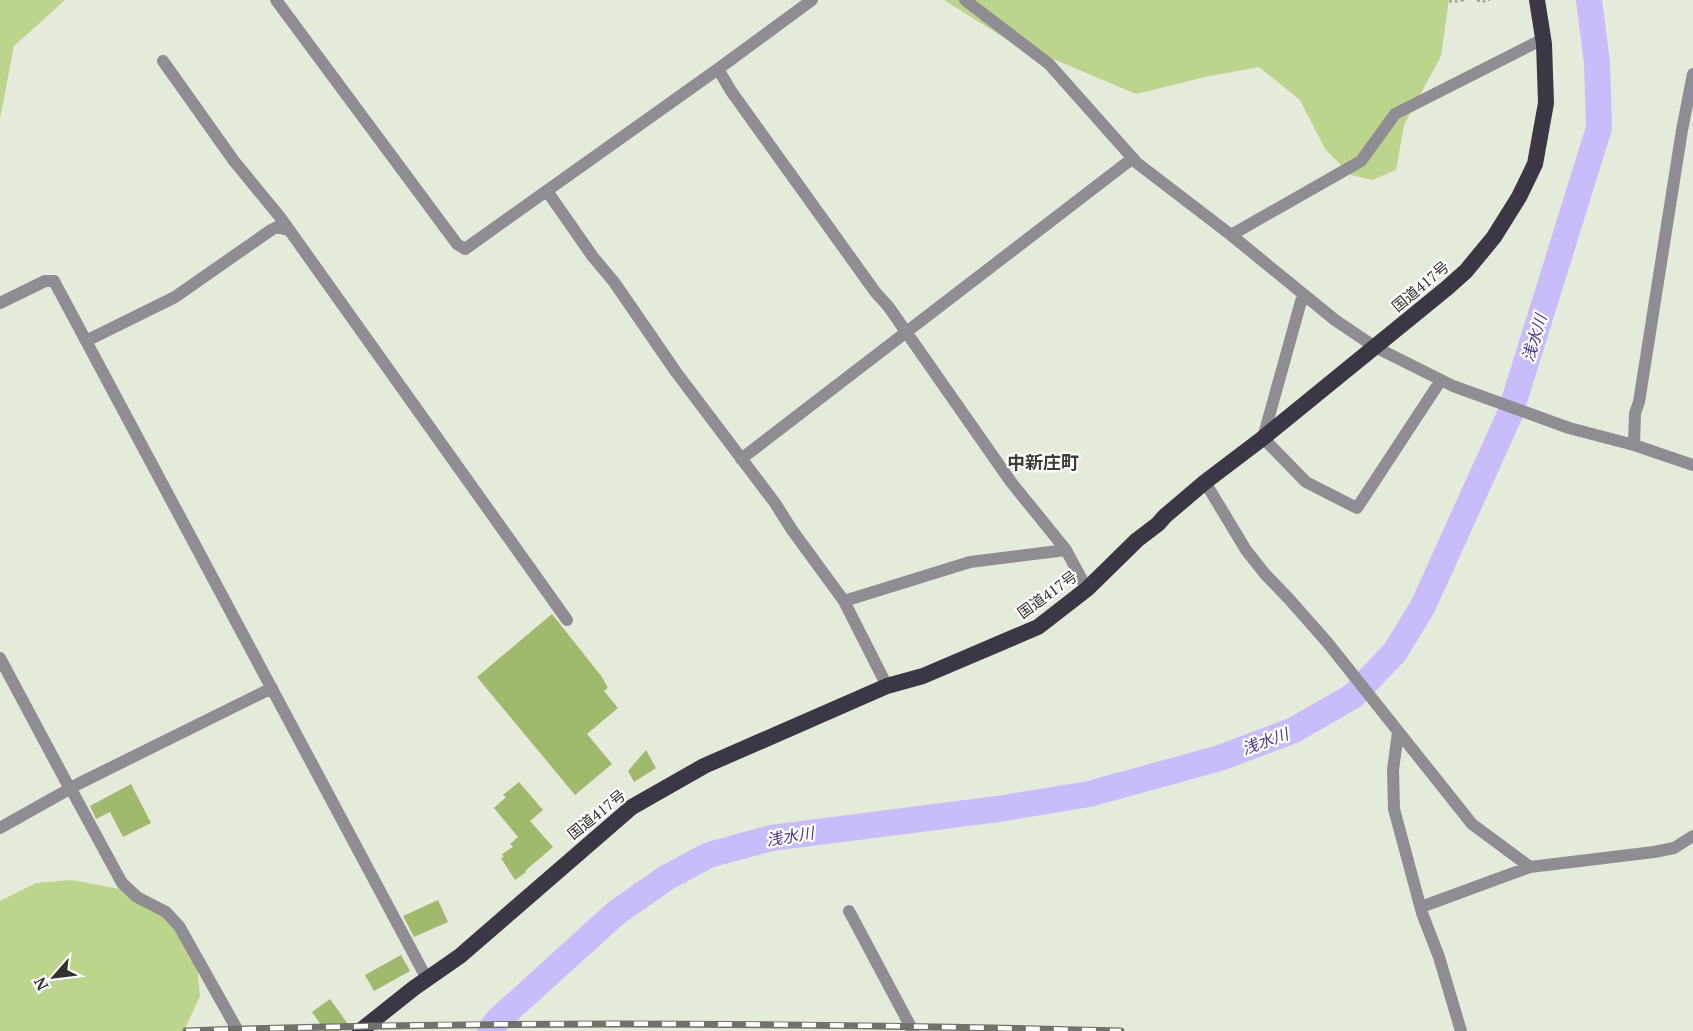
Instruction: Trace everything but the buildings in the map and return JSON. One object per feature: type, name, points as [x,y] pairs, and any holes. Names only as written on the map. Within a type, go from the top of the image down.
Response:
[{"type":"highway","name":"国道417号","points":[[360,1031],[460,956],[632,807],[704,766],[887,686],[923,676],[1038,627],[1087,589],[1137,540],[1205,482],[1263,438],[1466,271],[1494,237],[1519,197],[1535,164],[1546,103],[1543,39],[1537,0]]},
{"type":"street","points":[[276,0],[457,244],[465,249],[812,0]]},
{"type":"street","points":[[965,0],[1049,64],[1133,158],[1335,320],[1375,347],[1453,386],[1569,428],[1634,445],[1693,465]]},
{"type":"street","points":[[1231,235],[1361,161],[1395,114],[1543,39]]},
{"type":"street","points":[[163,61],[234,161],[288,230],[567,620]]},
{"type":"street","points":[[718,69],[731,91],[888,306],[1011,482],[1066,550],[1087,589]]},
{"type":"street","points":[[1634,445],[1635,413],[1693,74]]},
{"type":"street","points":[[741,459],[1133,158]]},
{"type":"street","points":[[547,191],[844,601],[887,686]]},
{"type":"street","points":[[86,341],[175,297],[271,230],[278,227],[288,230]]},
{"type":"street","points":[[0,303],[45,281],[54,281],[427,979]]},
{"type":"street","points":[[1303,294],[1263,438],[1306,482],[1357,508],[1441,380]]},
{"type":"street","points":[[1205,482],[1245,550],[1327,642],[1472,824],[1530,867]]},
{"type":"street","points":[[844,601],[970,562],[1066,550]]},
{"type":"street","points":[[0,658],[122,883],[137,897],[166,912],[178,926],[238,1031]]},
{"type":"street","points":[[0,828],[70,789],[272,688]]},
{"type":"street","points":[[1398,732],[1393,770],[1394,809],[1421,907],[1440,957],[1461,1031]]},
{"type":"street","points":[[1421,907],[1530,867],[1654,852],[1674,848],[1693,836]]},
{"type":"street","points":[[849,911],[913,1031]]},
{"type":"path","points":[[1450,0],[1452,2],[1467,0]]},
{"type":"path","points":[[1477,0],[1481,2],[1490,0]]},
{"type":"green space","points":[[0,0],[65,0],[14,46],[0,119]]},
{"type":"green space","points":[[944,0],[1449,0],[1441,56],[1404,125],[1396,170],[1372,180],[1351,175],[1325,149],[1300,100],[1259,67],[1205,77],[1136,94],[1006,39]]},
{"type":"green space","points":[[71,880],[131,891],[174,923],[197,965],[200,996],[184,1031],[0,1031],[0,901],[36,883]]},
{"type":"waterway","name":"浅水川","points":[[490,1031],[498,1020],[616,913],[666,878],[709,855],[771,838],[998,809],[1089,794],[1220,758],[1294,730],[1353,696],[1395,652],[1423,606],[1510,414],[1599,128],[1597,63],[1589,0]]},
{"type":"railway","points":[[186,1031],[537,1024],[887,1026],[1121,1031]]},
{"type":"district","name":"中新庄町","points":[[1043,462]]}]
